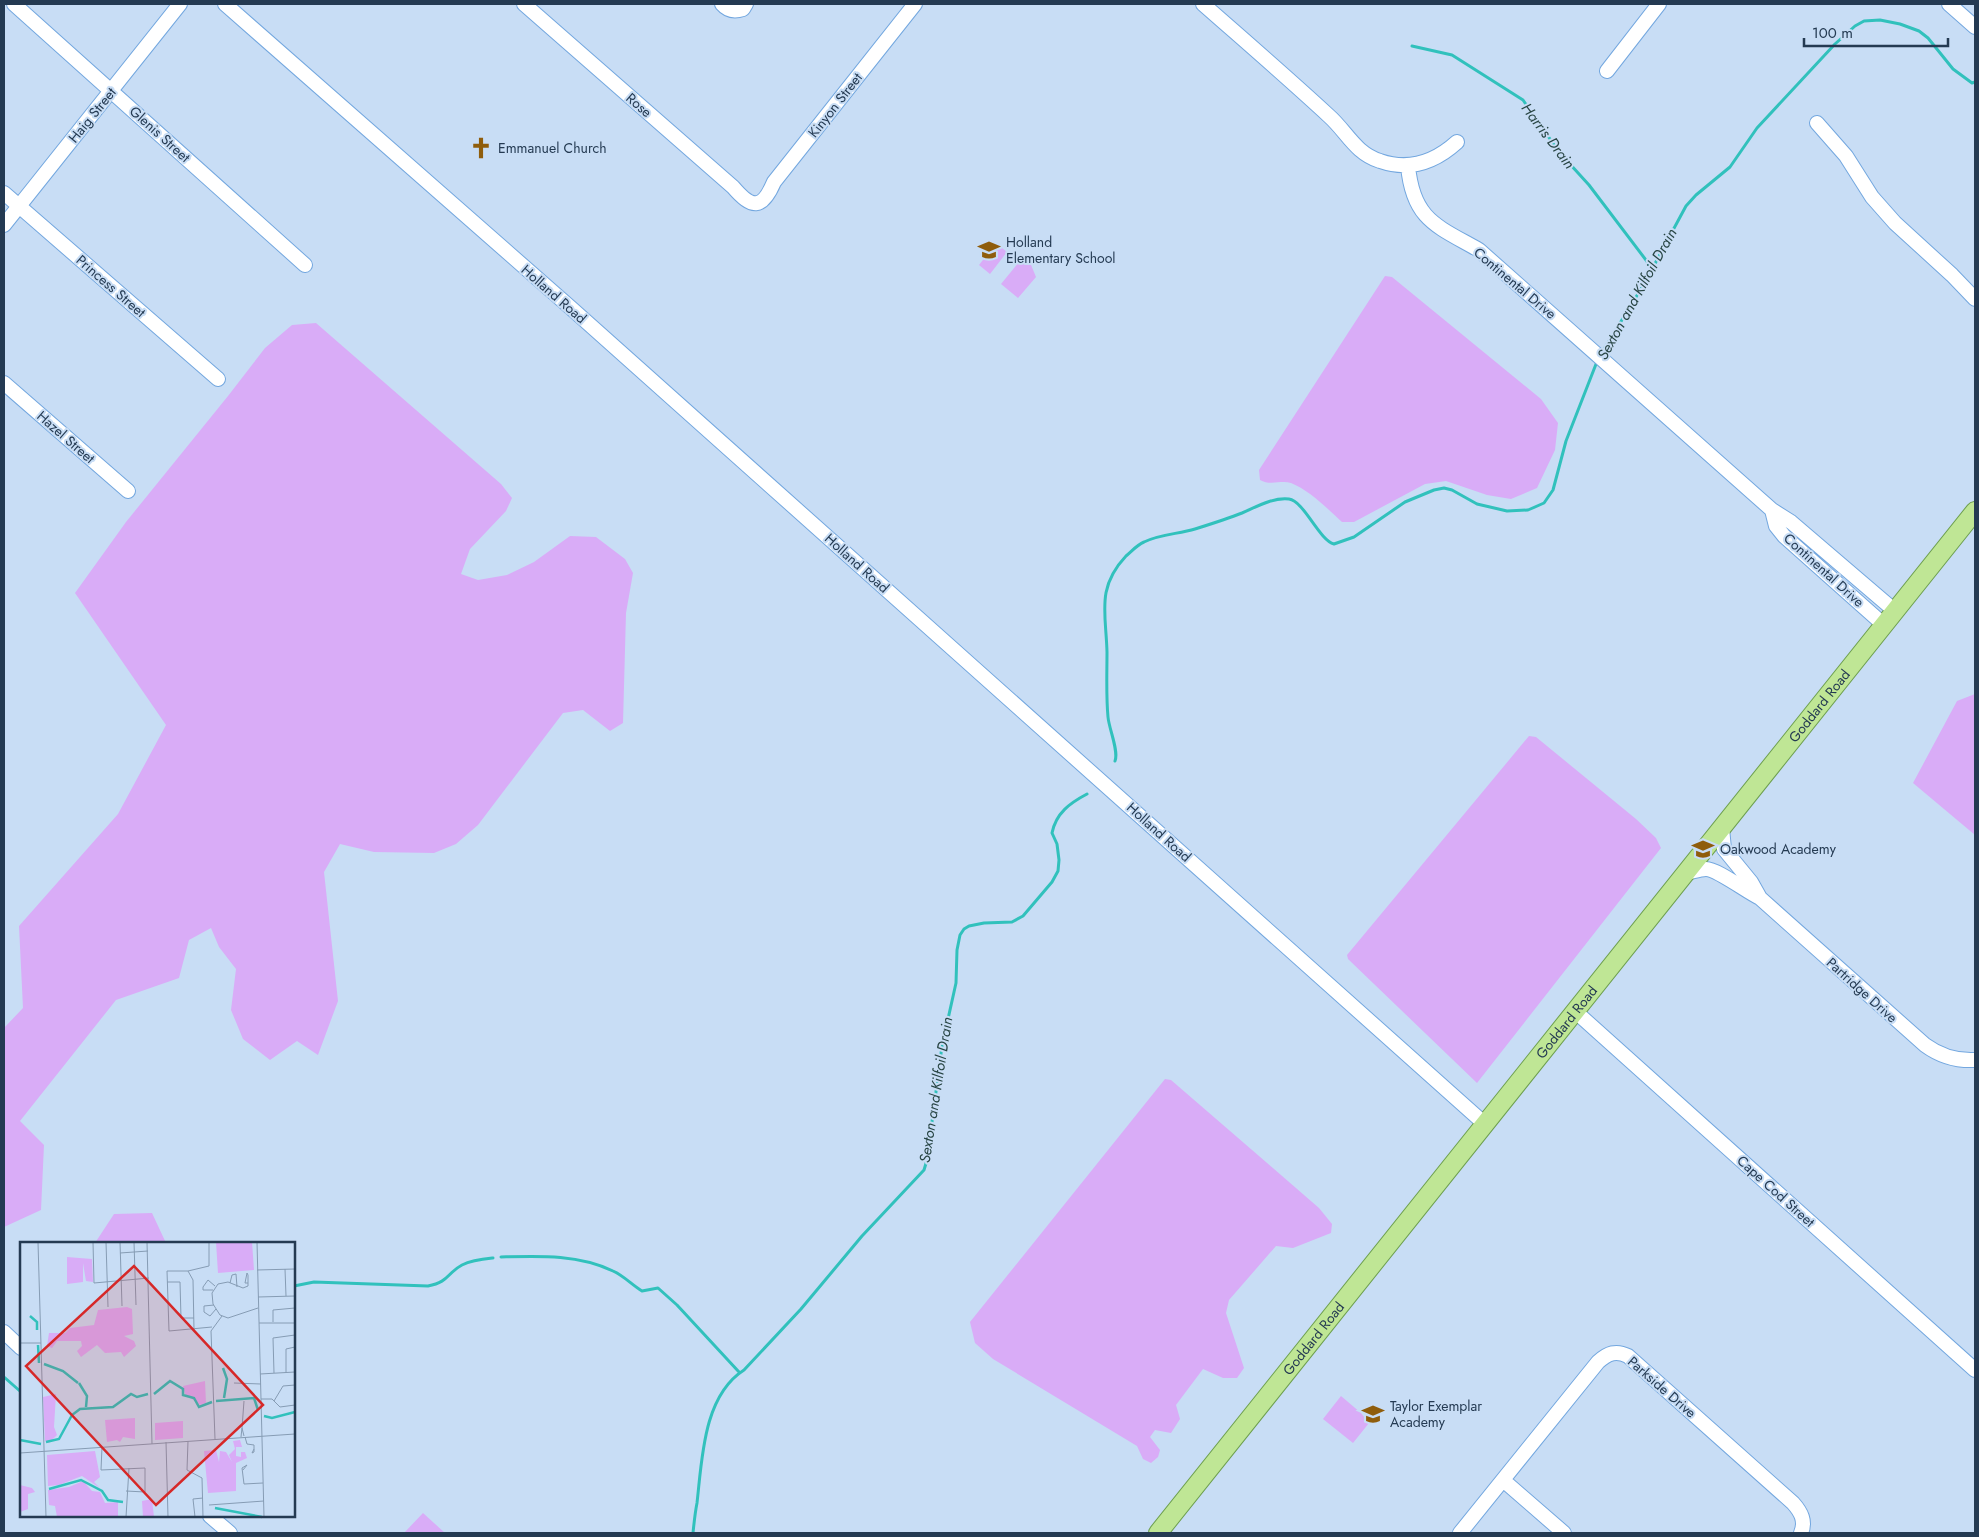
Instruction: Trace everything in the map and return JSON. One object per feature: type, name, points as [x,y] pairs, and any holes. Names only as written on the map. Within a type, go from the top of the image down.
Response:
[{"type":"main road","name":"Goddard Road","points":[[1158,1533],[1975,511]]},
{"type":"street","name":"Glenis Street","points":[[14,4],[305,265]]},
{"type":"street","name":"Haig Street","points":[[4,225],[180,4]]},
{"type":"street","name":"Holland Road","points":[[225,4],[578,315],[1486,1124]]},
{"type":"street","name":"Rose","points":[[524,4],[733,186],[746,201],[755,203]]},
{"type":"street","points":[[722,4],[729,10],[734,11],[743,9],[746,4]]},
{"type":"street","name":"Kinyon Street","points":[[755,203],[763,201],[767,197],[774,182],[915,4]]},
{"type":"street","points":[[1203,4],[1332,118],[1358,150],[1379,161],[1408,166],[1437,157],[1457,142]]},
{"type":"street","points":[[1607,70],[1659,4]]},
{"type":"street","points":[[1949,4],[1975,27]]},
{"type":"street","points":[[1817,123],[1846,156],[1872,197],[1889,216],[1975,299]]},
{"type":"street","name":"Continental Drive","points":[[1408,166],[1410,185],[1414,196],[1427,217],[1479,250],[1772,510],[1792,522],[1890,618]]},
{"type":"street","name":"Princess Street","points":[[4,193],[218,379]]},
{"type":"street","name":"Hazel Street","points":[[4,383],[128,490]]},
{"type":"street","points":[[1722,828],[1724,849],[1751,882],[1760,898]]},
{"type":"street","points":[[1686,873],[1708,869],[1723,875],[1744,890],[1760,898]]},
{"type":"street","name":"Partridge Drive","points":[[1760,898],[1925,1045],[1957,1060],[1975,1060]]},
{"type":"street","name":"Cape Cod Street","points":[[1576,1012],[1975,1370]]},
{"type":"street","points":[[4,1332],[20,1347]]},
{"type":"street","name":"Parkside Drive","points":[[1460,1533],[1598,1362],[1611,1353],[1622,1353],[1638,1365],[1798,1509],[1804,1522],[1801,1533]]},
{"type":"street","points":[[1503,1480],[1564,1533]]},
{"type":"street","points":[[211,1517],[230,1533]]},
{"type":"shaded area","points":[[996,243],[1007,252],[990,274],[979,265]]},
{"type":"shaded area","points":[[1023,257],[1029,260],[1036,277],[1018,298],[1001,284]]},
{"type":"shaded area","points":[[1385,276],[1392,277],[1541,399],[1558,423],[1555,450],[1537,488],[1511,499],[1487,495],[1446,481],[1425,484],[1354,522],[1342,522],[1318,500],[1298,486],[1287,482],[1268,483],[1260,480],[1259,470]]},
{"type":"shaded area","points":[[316,323],[501,484],[512,498],[506,511],[470,549],[461,574],[478,580],[507,575],[534,562],[570,536],[596,537],[625,559],[633,573],[626,613],[623,723],[610,731],[583,710],[563,713],[478,825],[456,844],[434,853],[374,852],[340,844],[324,872],[338,1001],[318,1055],[297,1041],[270,1060],[243,1039],[231,1010],[236,969],[219,947],[211,928],[189,940],[179,978],[116,1000],[20,1121],[44,1145],[41,1210],[4,1227],[4,1028],[23,1008],[19,926],[118,814],[166,725],[75,593],[126,522],[265,348],[292,325]]},
{"type":"shaded area","points":[[1975,694],[1975,835],[1913,783],[1957,701]]},
{"type":"shaded area","points":[[1529,736],[1536,737],[1636,819],[1656,838],[1661,848],[1477,1083],[1348,959],[1347,955]]},
{"type":"shaded area","points":[[1165,1079],[1171,1080],[1319,1208],[1332,1224],[1331,1233],[1293,1248],[1276,1246],[1229,1300],[1226,1313],[1244,1368],[1237,1378],[1223,1378],[1203,1369],[1176,1405],[1180,1419],[1171,1433],[1155,1430],[1150,1437],[1160,1450],[1158,1457],[1151,1463],[1143,1459],[1137,1446],[993,1359],[975,1343],[970,1322]]},
{"type":"shaded area","points":[[152,1213],[166,1242],[96,1242],[114,1214]]},
{"type":"shaded area","points":[[1341,1396],[1361,1413],[1369,1423],[1353,1443],[1323,1419]]},
{"type":"shaded area","points":[[423,1513],[445,1533],[404,1533]]},
{"type":"waterway","name":"Sexton and Kilfoil Drain","points":[[1601,354],[1644,284],[1686,206],[1696,195],[1730,167],[1757,128],[1835,44],[1855,26],[1864,21],[1880,20],[1900,24],[1919,31],[1928,38],[1953,69],[1972,83],[1975,82]]},
{"type":"waterway","name":"Harris Drain","points":[[1412,46],[1452,55],[1523,100],[1559,152],[1589,185],[1652,268]]},
{"type":"waterway","name":"Sexton and Kilfoil Drain","points":[[1115,761],[1116,752],[1107,709],[1105,601],[1110,579],[1126,556],[1137,546],[1150,539],[1195,529],[1265,503],[1283,499],[1295,501],[1323,536],[1334,544],[1354,537],[1405,502],[1444,488],[1452,490],[1477,504],[1507,511],[1528,510],[1544,503],[1553,490],[1566,441],[1598,359]]},
{"type":"waterway","name":"Sexton and Kilfoil Drain","points":[[693,1533],[703,1449],[712,1412],[720,1396],[730,1381],[744,1370],[801,1309],[862,1236],[924,1170],[927,1160],[942,1046],[956,983],[957,950],[960,935],[969,926],[984,923],[1012,922],[1023,916],[1052,882],[1058,871],[1057,844],[1052,833],[1060,814],[1075,801],[1087,794]]},
{"type":"waterway","points":[[501,1257],[529,1256],[572,1259],[600,1265],[617,1273],[642,1291],[658,1288],[677,1305],[739,1372]]},
{"type":"waterway","points":[[295,1286],[314,1282],[428,1286],[444,1280],[457,1268],[466,1263],[493,1258]]},
{"type":"waterway","points":[[4,1377],[20,1391]]},
{"type":"place","name":"Emmanuel Church","points":[[481,148]]},
{"type":"place","name":"Holland Elementary School","points":[[989,250]]},
{"type":"place","name":"Oakwood Academy","points":[[1703,849]]},
{"type":"place","name":"Taylor Exemplar Academy","points":[[1373,1414]]}]
